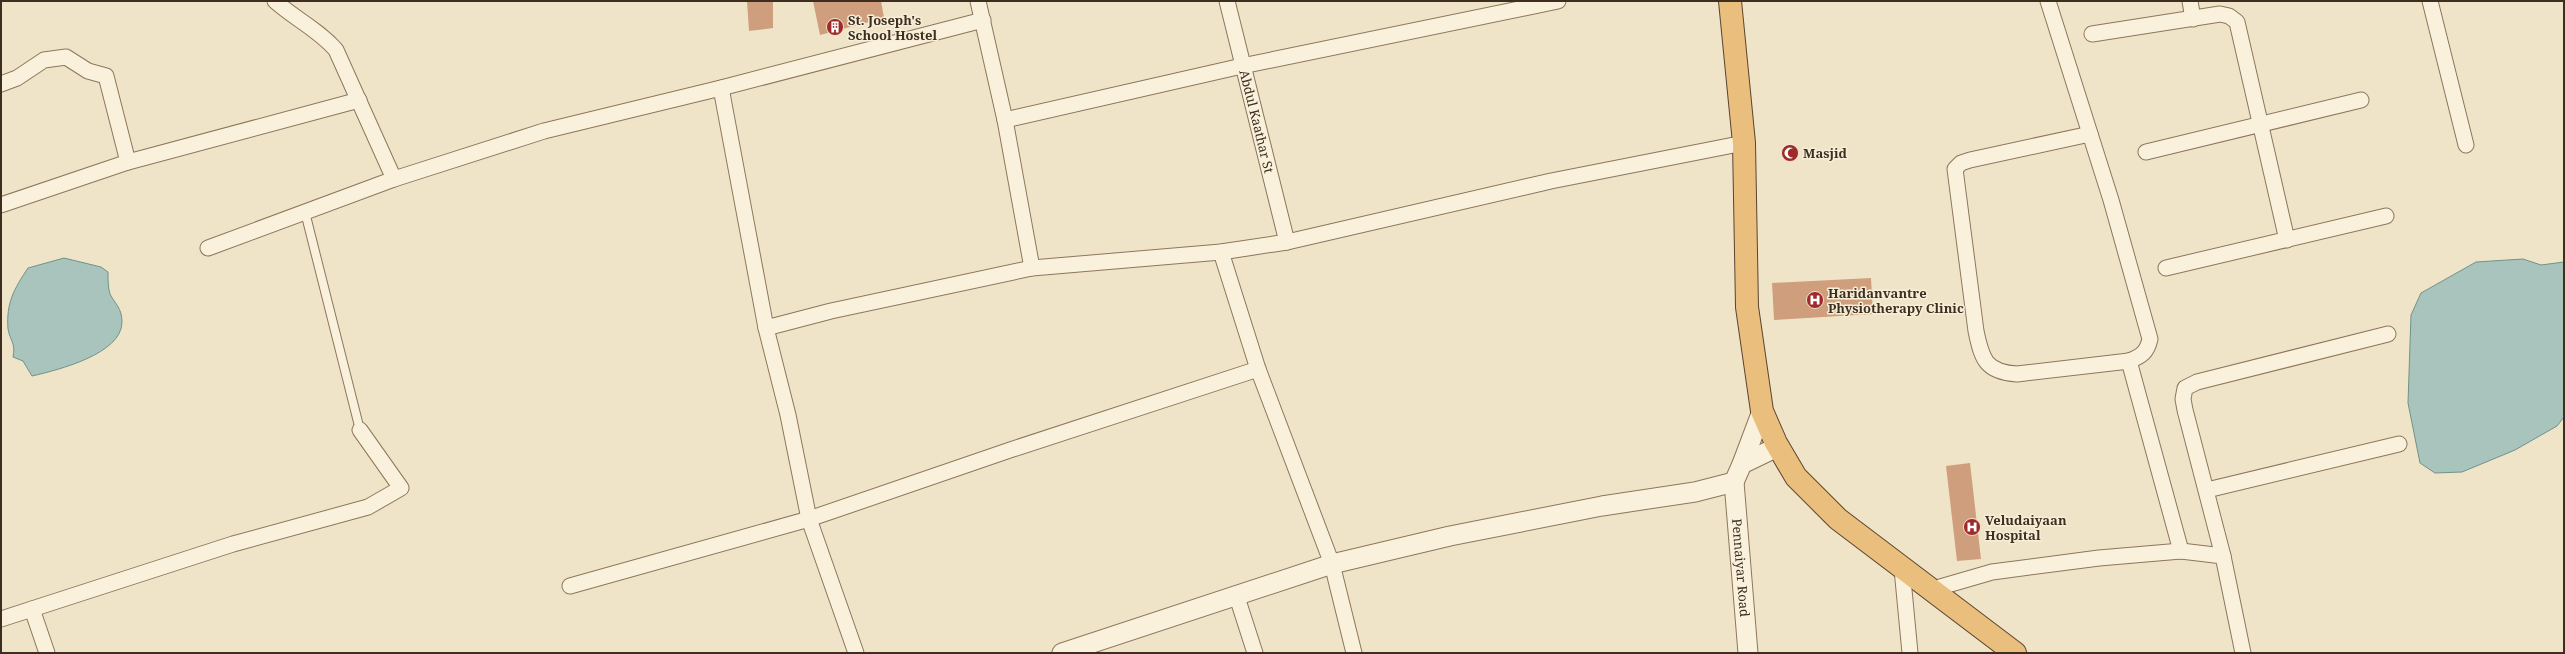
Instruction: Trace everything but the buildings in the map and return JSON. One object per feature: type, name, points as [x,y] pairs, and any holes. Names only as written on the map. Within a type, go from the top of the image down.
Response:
[{"type":"highway","points":[[1730,1],[1744,143],[1747,306],[1762,412],[1779,449],[1796,477],[1838,518],[1902,569],[2015,653]]},
{"type":"street","points":[[275,1],[306,26],[322,35],[336,50],[394,179]]},
{"type":"street","points":[[978,1],[1005,120],[1032,268]]},
{"type":"street","name":"Abdul Kaathar St","points":[[1227,1],[1287,242]]},
{"type":"street","points":[[1005,120],[1242,66],[1558,1]]},
{"type":"street","points":[[2048,1],[2090,134],[2150,339],[2148,349],[2141,356],[2129,360],[2017,374],[2000,373],[1989,366],[1981,352],[1976,331],[1955,170],[1961,163],[1970,160],[2090,134]]},
{"type":"street","points":[[2190,1],[2193,19]]},
{"type":"street","points":[[2430,1],[2466,144]]},
{"type":"street","points":[[2092,34],[2220,14],[2229,16],[2237,22],[2288,240]]},
{"type":"street","points":[[208,248],[394,179],[544,131],[721,88],[983,20]]},
{"type":"street","points":[[1,84],[17,78],[44,60],[66,57],[88,71],[106,76],[128,162]]},
{"type":"street","points":[[721,88],[766,328],[788,415],[809,519],[856,653]]},
{"type":"street","points":[[1,205],[128,162],[359,100]]},
{"type":"street","points":[[2146,152],[2361,100]]},
{"type":"street","points":[[766,328],[831,311],[1032,268],[1221,252],[1287,242],[1551,181],[1744,143]]},
{"type":"street","points":[[2166,268],[2386,216]]},
{"type":"street","points":[[1221,252],[1258,369],[1332,564],[1354,653]]},
{"type":"street","points":[[2243,653],[2223,556],[2184,404],[2185,388],[2197,382],[2388,334]]},
{"type":"street","points":[[2129,360],[2181,551]]},
{"type":"street","points":[[570,586],[809,519],[1010,450],[1258,369]]},
{"type":"street","points":[[1062,653],[1236,594],[1332,564],[1450,536],[1602,506],[1695,492],[1734,482],[1762,412]]},
{"type":"street","points":[[1,619],[233,544],[368,507],[401,488],[360,430]]},
{"type":"street","points":[[2207,490],[2399,444]]},
{"type":"street","points":[[1742,464],[1771,450],[1779,449]]},
{"type":"street","name":"Pennaiyar Road","points":[[1734,482],[1741,544],[1748,653]]},
{"type":"street","points":[[1930,590],[1992,572],[2099,558],[2181,551],[2223,556]]},
{"type":"street","points":[[1902,569],[1910,653]]},
{"type":"street","points":[[1236,594],[1255,653]]},
{"type":"street","points":[[32,609],[47,653]]},
{"type":"lane","points":[[305,212],[360,430]]},
{"type":"water","points":[[64,258],[101,267],[108,272],[108,286],[110,294],[120,310],[122,322],[119,333],[112,343],[100,352],[72,365],[32,376],[23,361],[13,357],[13,345],[8,329],[8,311],[15,290],[28,268]]},
{"type":"water","points":[[2523,259],[2541,265],[2564,262],[2564,417],[2557,426],[2515,450],[2462,472],[2435,473],[2420,463],[2408,403],[2411,315],[2421,293],[2476,262]]},
{"type":"place","name":"St. Joseph's School Hostel","points":[[835,27]]},
{"type":"place","name":"Masjid","points":[[1790,153]]},
{"type":"place","name":"Haridanvantre Physiotherapy Clinic","points":[[1815,300]]},
{"type":"place","name":"Veludaiyaan Hospital","points":[[1972,527]]}]
